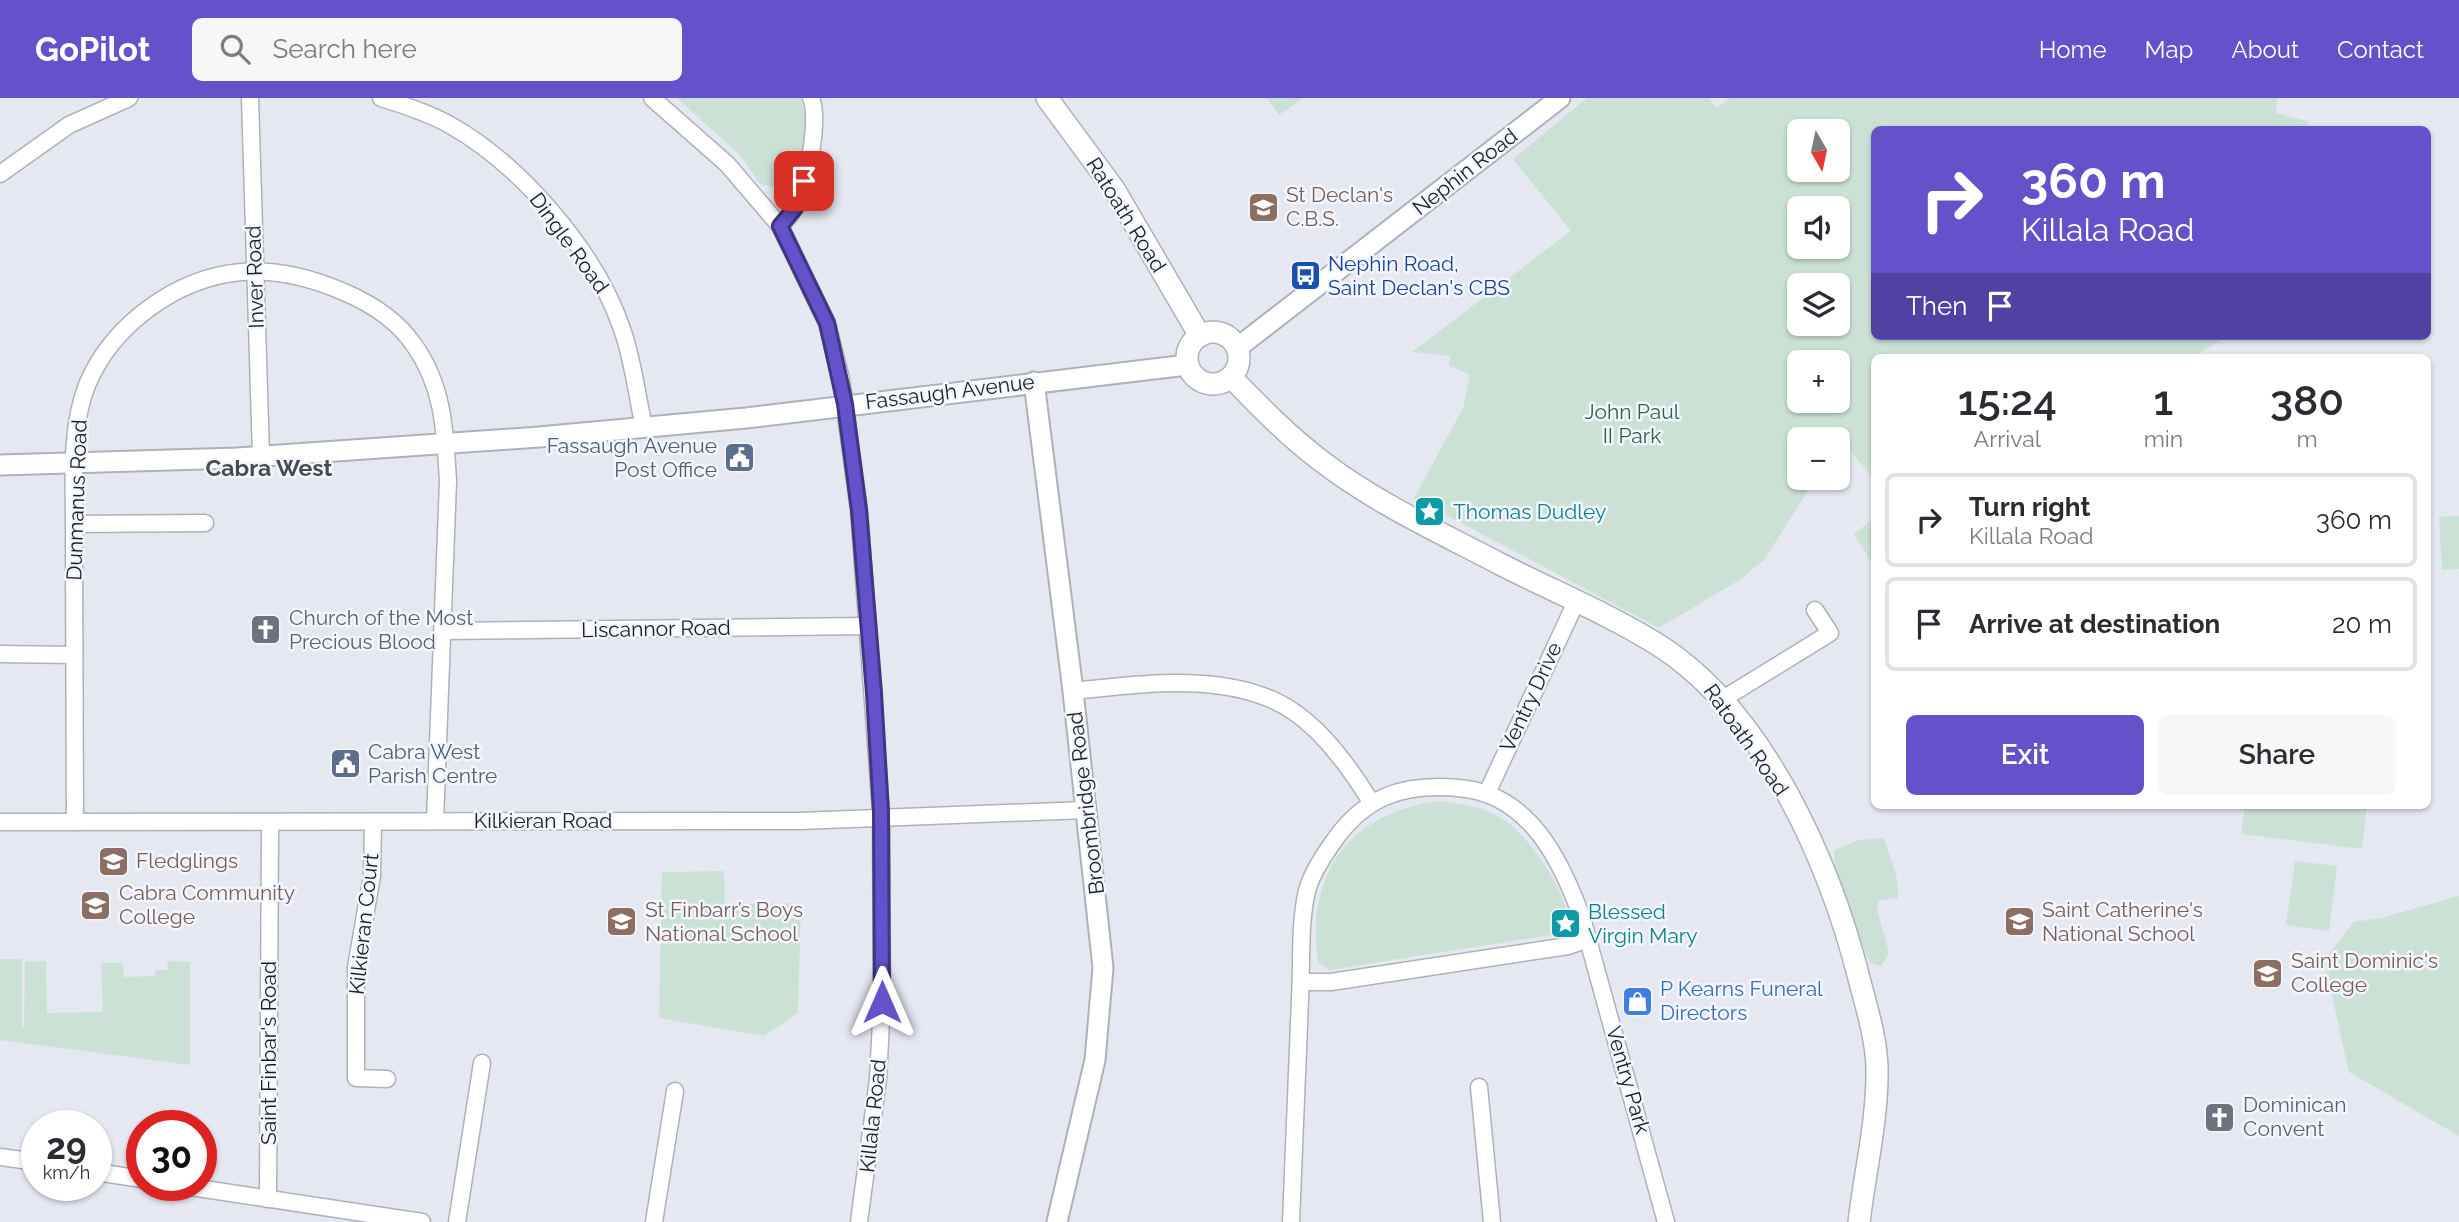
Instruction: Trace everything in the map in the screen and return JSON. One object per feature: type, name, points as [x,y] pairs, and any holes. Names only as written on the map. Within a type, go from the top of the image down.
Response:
[{"type":"main road","name":"Ratoath Road","points":[[1048,98],[1114,190],[1200,336]]},
{"type":"main road","points":[[1217,332],[1232,340],[1237,348],[1238,365],[1231,377],[1220,384],[1206,384],[1193,375],[1187,365],[1189,347],[1200,336],[1217,332]]},
{"type":"main road","name":"Ratoath Road","points":[[1231,377],[1290,436],[1359,487],[1418,521],[1577,600],[1657,644],[1695,670],[1723,699],[1767,763],[1808,837],[1827,877],[1860,982],[1877,1065],[1871,1137],[1859,1222]]},
{"type":"street","points":[[0,174],[69,125],[129,98]]},
{"type":"street","name":"Inver Road","points":[[250,98],[261,456]]},
{"type":"street","name":"Dingle Road","points":[[381,98],[450,125],[488,151],[547,206],[607,293],[622,329],[644,428]]},
{"type":"street","name":"Killala Road","points":[[652,98],[727,164],[780,226],[827,323],[845,404],[859,510],[868,626],[880,819],[883,989],[878,1079],[859,1222]]},
{"type":"street","points":[[780,226],[795,208],[804,181],[815,116],[811,98]]},
{"type":"street","name":"Nephin Road","points":[[1237,348],[1560,98]]},
{"type":"street","name":"Dunmanus Road","points":[[75,822],[74,524],[77,430],[87,386],[116,336],[135,318],[164,299],[223,274],[255,273],[303,277],[324,284],[389,316],[414,344],[431,375],[442,408],[449,481],[435,821]]},
{"type":"street","name":"Fassaugh Avenue","points":[[0,465],[261,456],[644,428],[1187,365]]},
{"type":"street","name":"Broombridge Road","points":[[1034,382],[1073,691],[1103,968],[1095,1060],[1057,1222]]},
{"type":"street","points":[[74,524],[205,523]]},
{"type":"street","name":"Ventry Drive","points":[[1486,793],[1577,600]]},
{"type":"street","points":[[1723,699],[1830,633],[1815,610]]},
{"type":"street","name":"Liscannor Road","points":[[443,631],[868,626]]},
{"type":"street","points":[[0,654],[74,655]]},
{"type":"street","points":[[1073,691],[1187,683],[1218,684],[1269,699],[1294,712],[1316,732],[1357,780],[1371,802]]},
{"type":"street","name":"Ventry Park","points":[[1291,1222],[1301,982],[1308,887],[1318,865],[1339,833],[1371,802],[1393,793],[1425,786],[1462,788],[1486,793],[1515,809],[1542,834],[1571,888],[1588,939],[1665,1222]]},
{"type":"street","name":"Kilkieran Road","points":[[0,822],[880,819],[1085,810]]},
{"type":"street","name":"Kilkieran Court","points":[[373,822],[370,890],[356,967],[356,1078],[387,1079]]},
{"type":"street","name":"Saint Finbar's Road","points":[[268,1199],[270,823]]},
{"type":"street","points":[[1301,982],[1331,982],[1568,946],[1588,939]]},
{"type":"street","points":[[457,1222],[482,1063]]},
{"type":"street","points":[[1479,1087],[1492,1222]]},
{"type":"street","points":[[654,1222],[675,1091]]},
{"type":"street","points":[[0,1157],[21,1160]]},
{"type":"street","points":[[217,1191],[422,1222]]},
{"type":"green space","points":[[677,98],[800,98],[806,135],[804,147],[794,169],[776,187],[760,184],[740,155]]},
{"type":"green space","points":[[1267,98],[1303,98],[1279,115]]},
{"type":"green space","name":"John Paul II Park","points":[[1587,98],[1709,98],[1717,108],[1730,98],[2277,98],[2276,113],[2310,122],[2307,126],[1871,126],[1871,340],[2221,340],[2199,354],[1871,354],[1871,475],[1850,451],[1850,427],[1787,427],[1787,490],[1808,490],[1764,560],[1741,579],[1659,628],[1414,498],[1463,408],[1470,374],[1449,366],[1450,356],[1412,352],[1571,231],[1513,159]]},
{"type":"green space","points":[[2459,516],[2459,569],[2442,570],[2439,517]]},
{"type":"green space","points":[[1871,520],[1871,561],[1854,534]]},
{"type":"green space","points":[[1439,801],[1482,809],[1515,828],[1537,854],[1558,887],[1567,917],[1564,928],[1539,937],[1329,970],[1318,962],[1316,930],[1319,901],[1327,875],[1341,852],[1359,833],[1381,818],[1408,807]]},
{"type":"green space","points":[[2244,809],[2367,809],[2362,849],[2241,834]]},
{"type":"green space","points":[[1884,838],[1897,879],[1898,898],[1878,901],[1877,909],[1889,953],[1881,966],[1870,963],[1835,878],[1834,850],[1859,840]]},
{"type":"green space","points":[[2295,861],[2337,866],[2329,931],[2286,925]]},
{"type":"green space","points":[[724,871],[725,904],[801,903],[798,1013],[764,1036],[659,1018],[662,872]]},
{"type":"green space","points":[[2459,896],[2459,1136],[2349,1072],[2324,960],[2354,922],[2381,918]]},
{"type":"green space","points":[[0,959],[22,959],[22,1027],[25,962],[46,961],[47,1013],[103,1012],[101,963],[123,963],[124,977],[155,976],[155,970],[168,970],[167,961],[190,962],[190,1065],[0,1040]]},
{"type":"place","name":"St Declan's C.B.S.","points":[[1263,207]]},
{"type":"place","name":"Nephin Road, Saint Declan's CBS","points":[[1305,276]]},
{"type":"place","name":"Fassaugh Avenue Post Office","points":[[740,458]]},
{"type":"place","name":"Thomas Dudley","points":[[1430,512]]},
{"type":"place","name":"Church of the Most Precious Blood","points":[[266,630]]},
{"type":"place","name":"Cabra West Parish Centre","points":[[345,764]]},
{"type":"place","name":"Fledglings","points":[[113,861]]},
{"type":"place","name":"Cabra Community College","points":[[96,905]]},
{"type":"place","name":"St Finbarr’s Boys National School","points":[[622,922]]},
{"type":"place","name":"Saint Catherine's National School","points":[[2019,922]]},
{"type":"place","name":"Blessed Virgin Mary","points":[[1565,924]]},
{"type":"place","name":"Saint Dominic's College","points":[[2268,973]]},
{"type":"place","name":"P Kearns Funeral Directors","points":[[1637,1001]]},
{"type":"place","name":"Dominican Convent","points":[[2220,1117]]},
{"type":"district","name":"Cabra West","points":[[269,468]]},
{"type":"route","points":[[804,181],[795,208],[780,226],[814,293],[836,350],[859,510],[881,812],[882,1002]]}]
